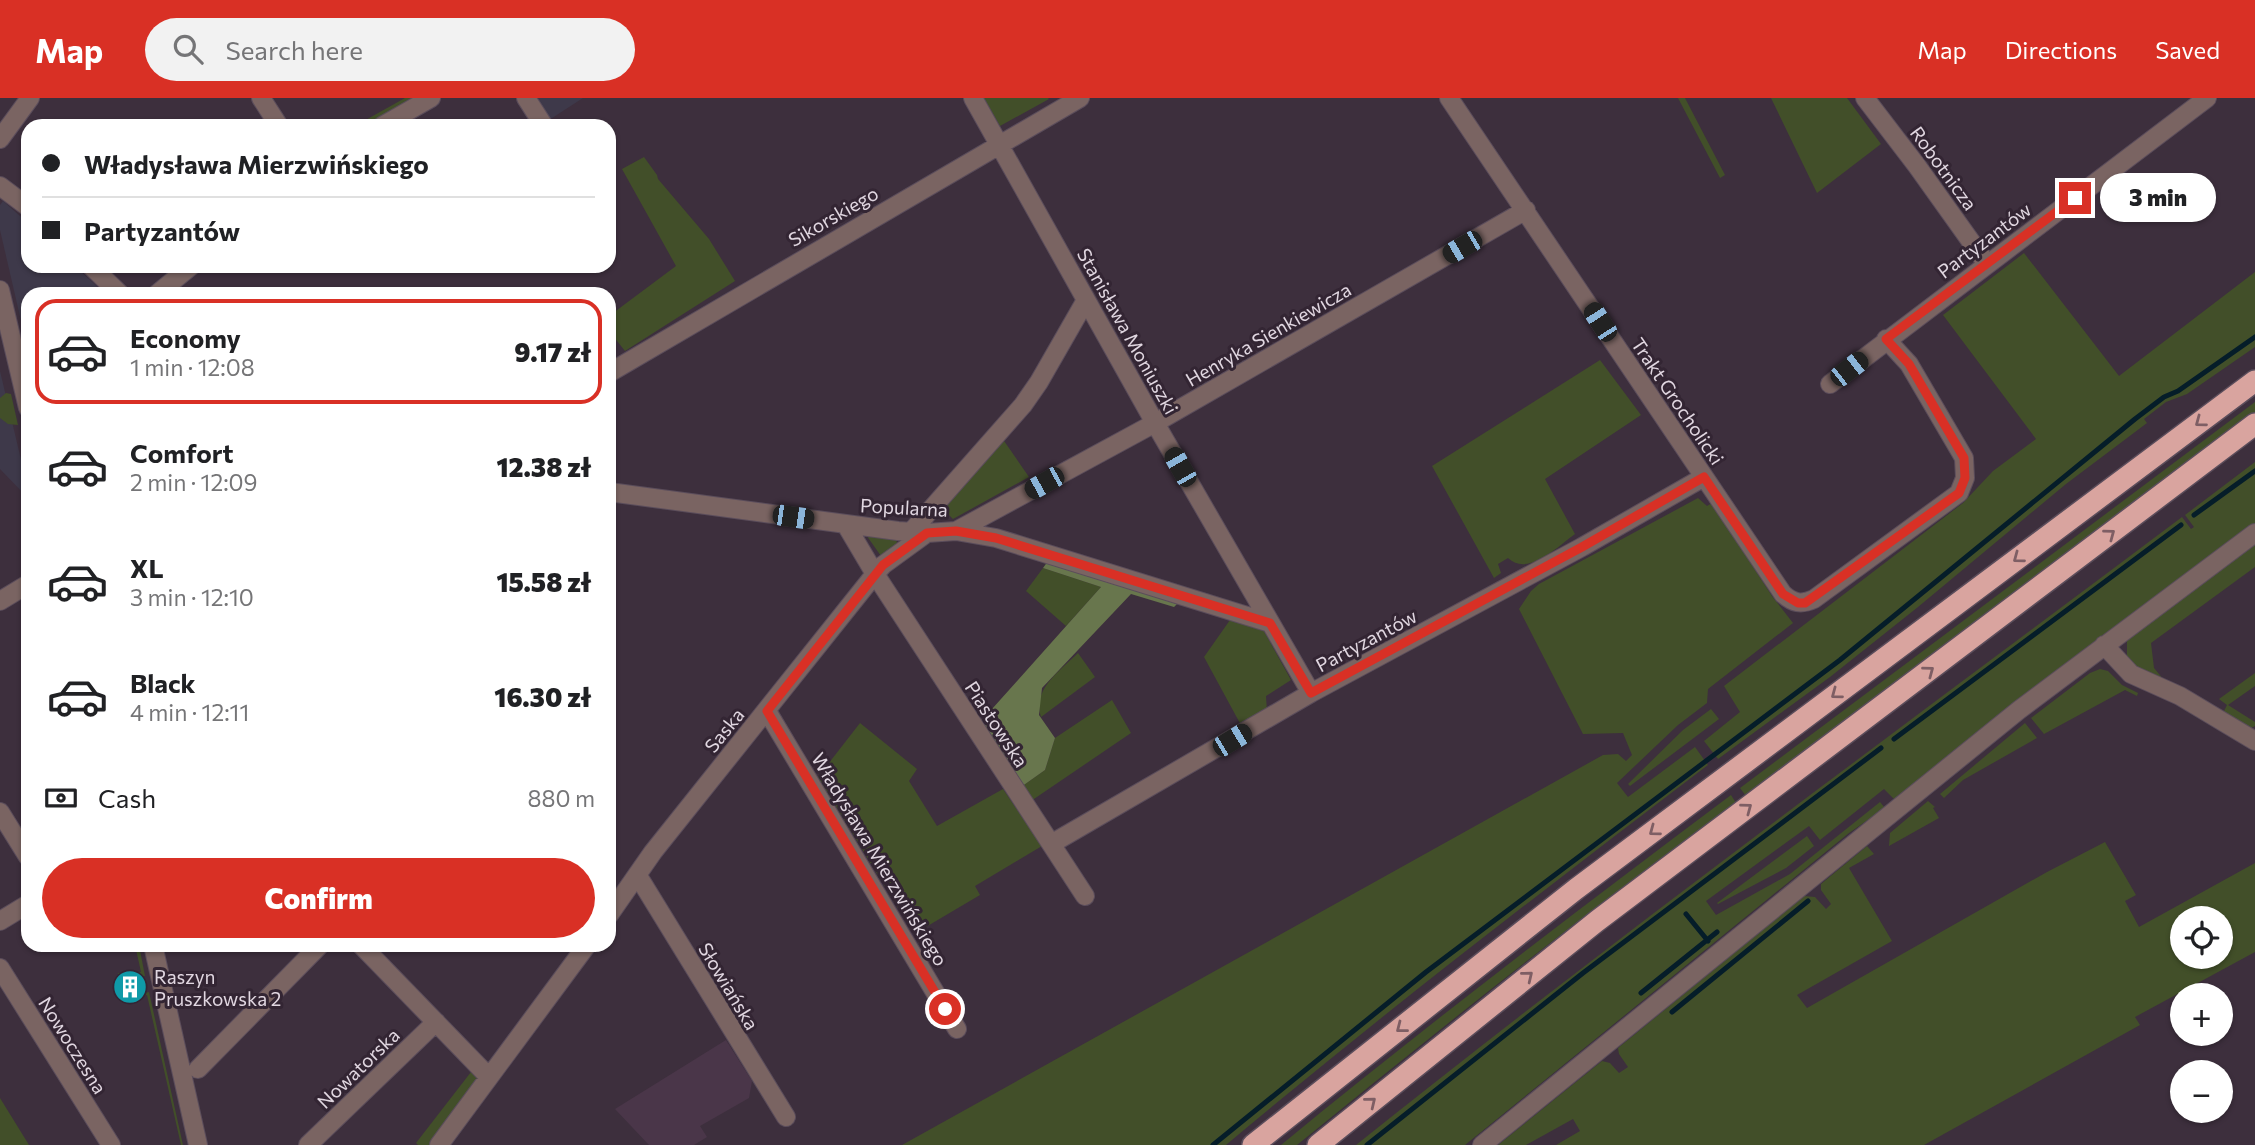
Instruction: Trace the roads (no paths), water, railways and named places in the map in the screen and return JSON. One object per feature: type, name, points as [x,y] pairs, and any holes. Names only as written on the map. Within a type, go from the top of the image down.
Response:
[{"type":"highway","points":[[1253,1145],[1576,889],[2255,381]]},
{"type":"highway","points":[[1318,1145],[1597,921],[2255,424]]},
{"type":"street","points":[[0,139],[30,98]]},
{"type":"street","points":[[261,98],[274,119]]},
{"type":"street","points":[[394,119],[431,98]]},
{"type":"street","points":[[526,98],[540,119]]},
{"type":"street","name":"Stanisława Moniuszki","points":[[973,98],[1155,423],[1311,693]]},
{"type":"street","name":"Sikorskiego","points":[[616,369],[1080,98]]},
{"type":"street","name":"Trakt Grocholicki","points":[[1449,98],[1783,594],[1798,603],[1814,598],[1959,493],[1965,478],[1964,458],[1947,427],[1909,364],[1886,339]]},
{"type":"street","name":"Robotnicza","points":[[1865,98],[1987,264]]},
{"type":"street","name":"Partyzantów","points":[[1830,384],[2207,98]]},
{"type":"street","points":[[0,186],[21,202]]},
{"type":"street","name":"Henryka Sienkiewicza","points":[[956,531],[1155,423],[1526,211]]},
{"type":"street","points":[[98,273],[113,287]]},
{"type":"street","points":[[166,287],[182,273]]},
{"type":"street","points":[[0,290],[21,378]]},
{"type":"street","points":[[919,533],[1040,382],[1086,300]]},
{"type":"street","name":"Partyzantów","points":[[1051,844],[1311,693],[1582,547],[1704,477]]},
{"type":"street","name":"Popularna","points":[[616,493],[919,533],[956,531],[996,538],[1270,623]]},
{"type":"street","name":"Piastowska","points":[[846,524],[875,574],[1085,896]]},
{"type":"street","name":"Saska","points":[[616,906],[653,852],[875,574],[919,533]]},
{"type":"street","points":[[1482,1145],[2019,710],[2255,533]]},
{"type":"street","points":[[0,601],[21,588]]},
{"type":"street","points":[[2104,645],[2130,674],[2180,696],[2255,741]]},
{"type":"street","name":"Władysława Mierzwińskiego","points":[[767,711],[957,1030]]},
{"type":"street","points":[[0,812],[21,846]]},
{"type":"street","name":"Słowiańska","points":[[638,876],[786,1117]]},
{"type":"street","points":[[0,921],[21,908]]},
{"type":"street","points":[[155,952],[198,1145]]},
{"type":"street","points":[[198,1069],[313,952]]},
{"type":"street","points":[[368,952],[489,1077]]},
{"type":"street","points":[[439,1145],[582,952]]},
{"type":"street","name":"Nowoczesna","points":[[0,968],[111,1145]]},
{"type":"street","name":"Nowatorska","points":[[308,1145],[436,1022]]},
{"type":"waterway","points":[[1213,1145],[1426,972],[1840,660],[2135,419],[2255,337]]},
{"type":"waterway","points":[[2194,515],[2255,471]]},
{"type":"waterway","points":[[1894,739],[2181,525]]},
{"type":"waterway","points":[[1367,1145],[1583,973],[1881,748]]},
{"type":"waterway","points":[[1672,1012],[1808,901]]},
{"type":"waterway","points":[[1686,914],[1708,941]]},
{"type":"waterway","points":[[1641,993],[1717,932]]},
{"type":"place","name":"Raszyn Pruszkowska 2","points":[[130,987]]}]
